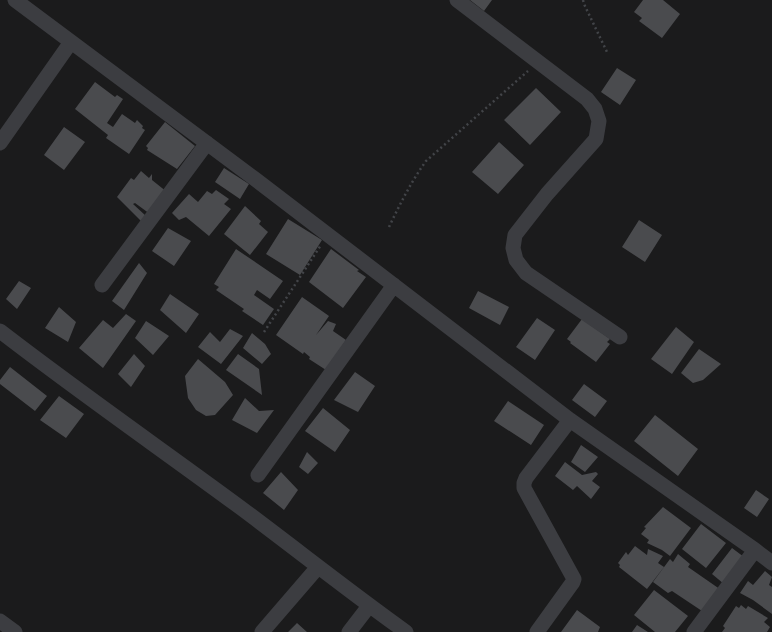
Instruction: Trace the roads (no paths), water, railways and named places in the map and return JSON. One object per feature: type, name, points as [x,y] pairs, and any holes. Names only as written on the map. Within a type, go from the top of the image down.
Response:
[{"type":"street","points":[[15,0],[207,143],[570,420],[772,563]]},
{"type":"street","points":[[457,0],[588,99],[595,109],[598,121],[596,139],[546,194],[515,235],[513,248],[516,260],[526,273],[620,337]]},
{"type":"street","points":[[0,143],[71,42]]},
{"type":"street","points":[[102,285],[207,143]]},
{"type":"street","points":[[258,475],[394,285]]},
{"type":"street","points":[[0,331],[57,375],[236,504],[369,606],[406,632]]},
{"type":"street","points":[[537,632],[574,579],[524,488],[524,483],[526,478],[570,420]]},
{"type":"street","points":[[694,632],[755,550]]},
{"type":"street","points":[[262,632],[318,567]]},
{"type":"street","points":[[349,632],[369,606]]},
{"type":"street","points":[[0,621],[15,632]]}]
